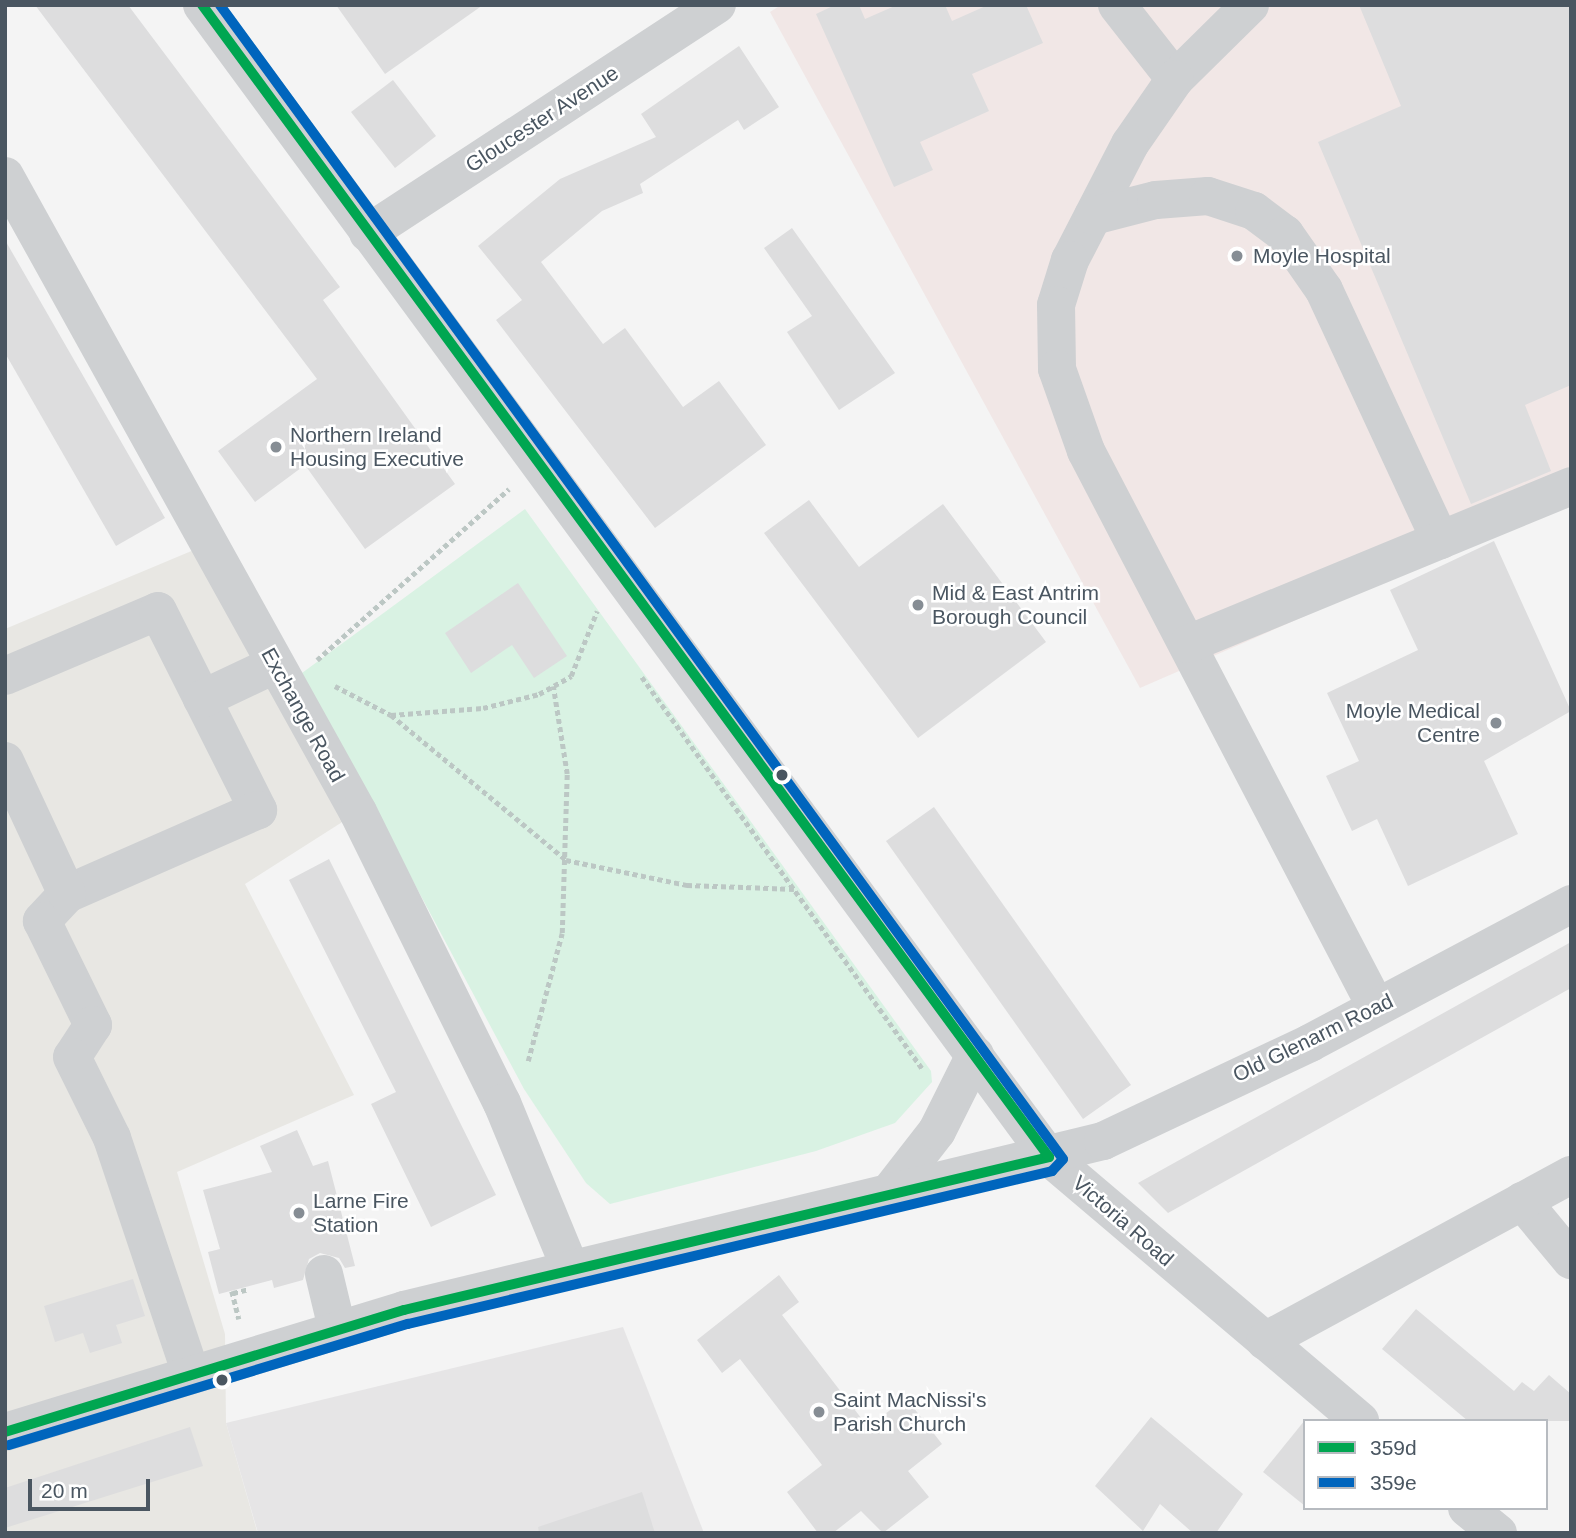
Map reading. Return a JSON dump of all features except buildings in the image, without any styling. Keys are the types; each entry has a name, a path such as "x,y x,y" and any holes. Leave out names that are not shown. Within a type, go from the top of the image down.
{"street":[{"name":"Victoria Road","path":"202,5 1049,1157 1358,1419"},
{"name":"Gloucester Avenue","path":"368,233 717,5"},
{"path":"1117,5 1175,79"},
{"path":"1250,5 1175,79 1130,144 1093,216 1056,305 1058,369 1086,451 1377,1007"},
{"name":"Exchange Road","path":"5,176 213,542 274,665 358,812 502,1104 570,1268"},
{"path":"1093,216 1156,200 1208,196 1254,211 1285,234 1324,290 1440,540"},
{"path":"1188,644 1571,486"},
{"path":"5,676 158,611 258,810 67,894 42,921 93,1026 72,1057 112,1138 190,1371"},
{"path":"202,699 274,665"},
{"path":"5,761 67,894"},
{"name":"Old Glenarm Road","path":"5,1432 190,1371 337,1328 892,1189 1049,1157 1103,1141 1377,1007 1571,904"},
{"path":"892,1189 937,1131 975,1055"},
{"path":"1265,1341 1571,1175"},
{"path":"1522,1201 1571,1260"},
{"path":"324,1274 337,1328"},
{"path":"1469,1510 1498,1533"}],"path":[{"path":"312,664 538,463"},
{"path":"596,601 598,615 605,626"},
{"path":"391,715 483,708 553,686 571,676 598,615"},
{"path":"637,670 924,1071"},
{"path":"326,681 391,715 566,859 687,885 794,889"},
{"path":"502,1104 524,1089 562,933 567,774 553,686"},
{"path":"239,1319 233,1292 249,1289"}],"shaded area":[{"name":"Moyle Hospital","path":"781,5 1571,5 1571,500 1140,688 770,12"},
{"path":"213,542 358,812 245,884 354,1095 177,1172 225,1334 226,1423 257,1531 5,1533 5,629"},
{"path":"623,1327 704,1533 258,1533 226,1423"}],"green space":[{"path":"525,509 931,1071 932,1082 895,1123 816,1151 610,1204 586,1183 524,1089 302,673"}],"transit line":[{"name":"359d","path":"5,1432 404,1310 1049,1157 202,5"},
{"name":"359e","path":"9,1445 408,1324 1052,1171 1063,1159 220,5"}],"place":[{"name":"Moyle Hospital","path":"1237,256"},
{"name":"Northern Ireland Housing Executive","path":"276,447"},
{"name":"Mid & East Antrim Borough Council","path":"918,605"},
{"name":"Moyle Medical Centre","path":"1496,723"},
{"name":"Larne Fire Station","path":"299,1213"},
{"name":"Saint MacNissi's Parish Church","path":"819,1412"}]}
